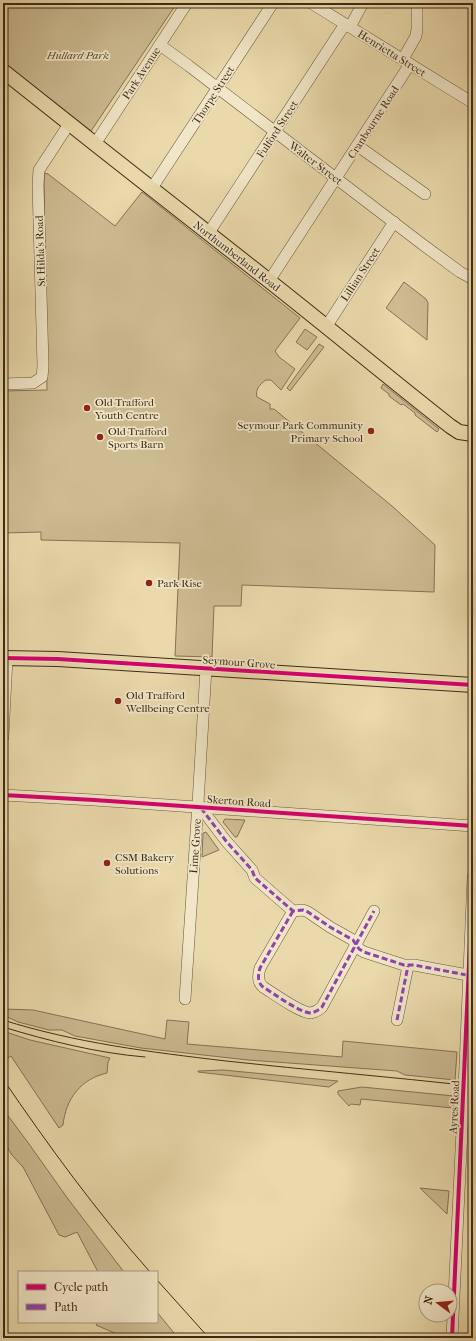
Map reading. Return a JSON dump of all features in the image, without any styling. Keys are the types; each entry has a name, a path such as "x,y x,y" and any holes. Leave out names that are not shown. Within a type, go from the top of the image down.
{"main road":[{"name":"Northumberland Road","path":"3,71 457,431 473,434"},
{"name":"Seymour Grove","path":"5,658 58,659 473,685"}],"street":[{"name":"Park Avenue","path":"95,144 187,3"},
{"name":"Thorpe Street","path":"152,188 273,3"},
{"name":"Henrietta Street","path":"311,3 473,102"},
{"name":"Fulford Street","path":"208,234 363,3"},
{"name":"Cranbourne Road","path":"269,281 358,146 406,62 416,36 417,3"},
{"name":"Walter Street","path":"160,45 460,272 473,279"},
{"name":"St Hilda's Road","path":"3,384 33,383 42,377 43,366 38,184 39,170 69,124"},
{"path":"358,146 417,182 426,194"},
{"name":"Lillian Street","path":"326,326 394,222"},
{"path":"3,738 5,658"},
{"name":"Lime Grove","path":"185,1000 200,808 206,669"},
{"name":"Skerton Road","path":"3,795 473,826"},
{"path":"200,808 226,841 252,870 255,878 293,911 303,910 308,912 353,940 359,949 370,954 408,966 414,965 471,976"},
{"name":"Ayres Road","path":"452,1338 466,1112 464,1066 471,976 473,877"},
{"path":"293,911 260,968 258,975 259,982 263,987 305,1012 312,1012 322,1007 374,911"},
{"path":"397,1020 408,966"}],"green space":[{"name":"Hullard Park","path":"3,3 177,3 91,131 3,62"},
{"path":"45,173 115,226 142,192 300,318 275,351 279,357 295,369 281,390 271,380 266,380 258,387 257,397 270,404 270,409 274,409 392,506 435,545 434,592 242,585 241,606 214,606 212,657 175,656 180,543 41,540 41,532 3,533 3,391 47,390"},
{"path":"404,282 426,299 428,303 427,340 386,308"},
{"path":"305,329 317,337 307,350 296,342"},
{"path":"319,344 324,347 290,391 287,388"},
{"path":"383,384 439,429 437,432 403,404 401,405 389,396 389,394 381,388"},
{"path":"225,819 245,820 237,837 235,837 223,822"},
{"path":"206,832 219,850 202,857 203,833"},
{"path":"3,1009 33,1010 165,1039 167,1020 189,1022 187,1044 342,1057 343,1041 457,1052 455,1080 405,1075 397,1071 248,1060 141,1048 75,1036 62,1030 49,1030 18,1022 3,1015"},
{"path":"3,1031 30,1040 110,1058 107,1073 90,1080 76,1091 67,1106 63,1125 59,1128 11,1056 3,1061"},
{"path":"223,1070 338,1081 329,1087 198,1072"},
{"path":"362,1087 454,1096 453,1108 361,1099 360,1105 351,1104 349,1106 338,1094 338,1091"},
{"path":"3,1109 68,1199 123,1271 97,1271 77,1232 65,1237 59,1235 23,1167 12,1155 3,1140"},
{"path":"420,1188 449,1191 447,1214"},
{"path":"158,1313 178,1338 126,1338 96,1325 97,1323 158,1323"}],"tram line":[{"path":"3,1020 58,1035 141,1050 226,1061 473,1086"},
{"path":"3,1027 73,1046 109,1053 145,1057"},
{"path":"3,1079 73,1177 149,1271"},
{"path":"158,1281 209,1338"}],"marked path":[{"path":"201,808 226,841 252,870 255,878 293,911 303,910 308,912 353,940 359,949 364,952 404,965 414,965 472,976"},
{"path":"293,911 260,968 258,976 263,987 300,1010 311,1013 322,1007 374,911"},
{"path":"397,1020 408,966"}],"cycle path":[{"path":"3,658 58,659 473,685"},
{"path":"3,795 473,826"},
{"path":"452,1338 473,877"}],"place":[{"name":"Old Trafford Youth Centre","path":"87,408"},
{"name":"Seymour Park Community Primary School","path":"371,431"},
{"name":"Old Trafford Sports Barn","path":"100,437"},
{"name":"Park Rise","path":"149,583"},
{"name":"Old Trafford Wellbeing Centre","path":"118,701"},
{"name":"CSM Bakery Solutions","path":"107,863"}]}
